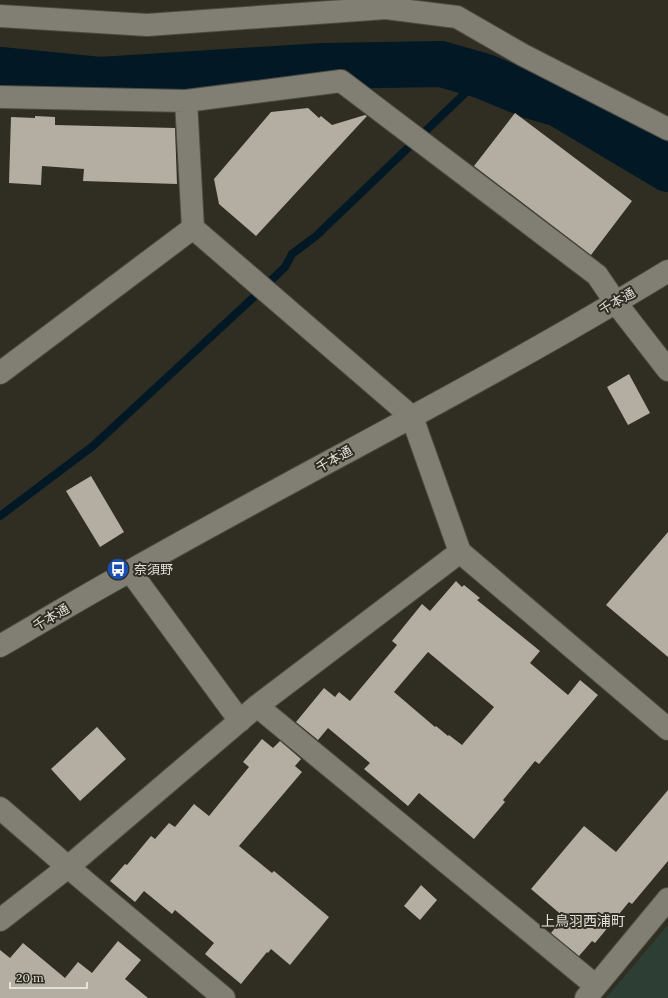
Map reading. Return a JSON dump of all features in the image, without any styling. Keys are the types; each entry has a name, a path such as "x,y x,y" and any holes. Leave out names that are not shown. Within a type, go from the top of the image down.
{"street":[{"path":"0,16 147,25 386,8 457,16 523,55 668,129"},
{"path":"0,97 186,100 341,81 597,275 616,303 668,370"},
{"path":"186,100 193,228 412,416 460,552 668,729"},
{"path":"0,373 193,228"},
{"name":"千本通","path":"0,646 130,570 616,303 668,271"},
{"path":"0,920 68,867 257,706 460,552"},
{"path":"130,570 240,721"},
{"path":"257,706 591,992 668,899"},
{"path":"0,808 224,998"}],"green space":[{"path":"668,925 668,998 606,998"}],"building":[{"path":"308,108 319,118 321,116 332,125 365,115 367,116 256,236 219,204 214,179 271,112"},
{"path":"515,113 632,201 591,255 474,166"},
{"path":"35,116 55,117 55,125 175,128 177,184 83,181 84,169 42,166 41,185 9,183 11,117 35,118"},
{"path":"629,374 650,413 628,425 607,387"},
{"path":"91,476 124,532 100,547 66,491"},
{"path":"668,532 668,657 606,605"},
{"path":"456,581 462,587 464,585 480,598 477,600 540,651 530,663 568,695 580,680 598,695 539,764 535,761 503,800 505,802 474,839 419,793 408,806 364,769 370,763 328,728 318,740 296,722 324,688 335,697 339,692 350,701 397,645 392,641 422,604 430,611","holes":["428,652 494,707 462,745 436,726 435,727 394,692"]},
{"path":"97,727 126,759 80,801 51,769"},
{"path":"262,739 273,748 280,741 301,759 295,766 302,772 239,846 272,873 274,871 329,917 290,965 271,949 241,984 205,954 214,943 175,910 172,914 144,891 135,902 110,881 125,864 127,865 151,836 155,839 169,823 175,827 194,804 209,816 249,767 243,762"},
{"path":"668,790 668,861 632,904 629,902 595,943 592,941 579,956 551,933 564,917 531,889 584,826 616,852"},
{"path":"421,885 437,900 420,920 404,906"},
{"path":"118,941 141,960 125,979 148,998 0,998 0,950 10,958 23,943 65,978 78,962 92,973"}],"waterway":[{"path":"0,70 100,80 322,66 441,64 483,76 531,96 559,104 668,169"},
{"path":"0,516 93,446 256,295 285,267 292,254 316,236 483,76"}],"place":[{"name":"奈須野","path":"118,569"}],"district":[{"name":"上鳥羽西浦町","path":"583,921"}]}
